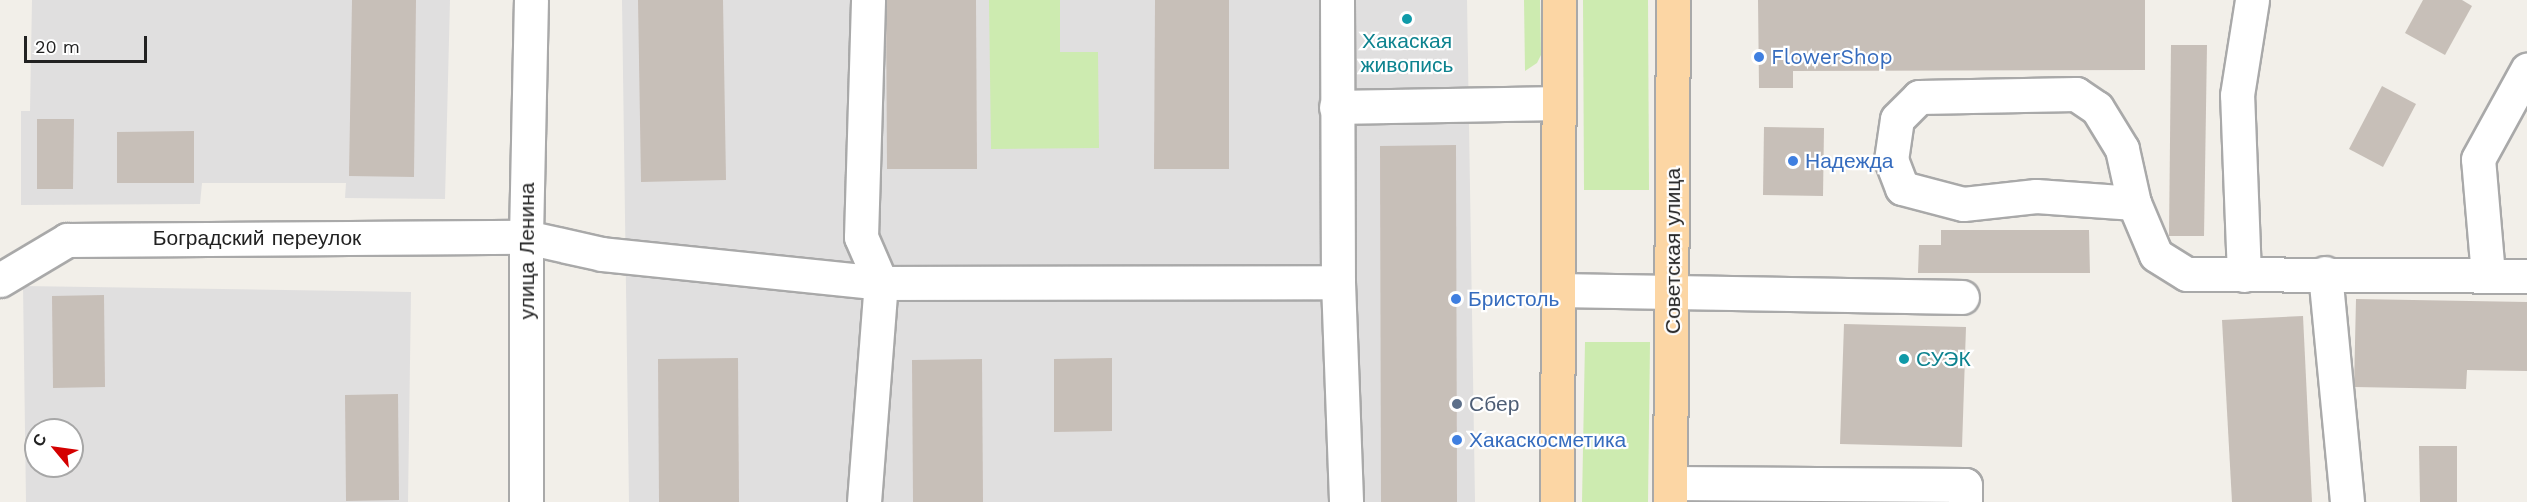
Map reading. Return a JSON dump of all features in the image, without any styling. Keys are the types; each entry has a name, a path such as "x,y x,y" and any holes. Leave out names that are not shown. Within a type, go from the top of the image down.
{"main road":[{"path":"1557,502 1558,0"},
{"name":"Советская улица","path":"1670,493 1674,293 1673,0"}],"street":[{"name":"улица Ленина","path":"526,502 526,237 531,0"},
{"path":"864,502 881,283 861,237 868,0"},
{"path":"1337,0 1338,282 1346,502"},
{"path":"2244,274 2237,95 2252,0"},
{"path":"2488,275 2478,159 2527,70"},
{"path":"2134,203 2036,196 1963,204 1902,188 1891,160 1897,119 1919,97 2076,94 2097,108 2122,149 2134,203 2156,255 2187,274 2325,273 2527,276"},
{"path":"1336,107 1558,103"},
{"name":"Боградский переулок","path":"0,280 67,240 526,237 602,254 881,283 1338,282"},
{"path":"2325,273 2347,502"},
{"path":"1559,290 1962,297"},
{"path":"1670,493 1965,486 1965,502"}],"shaded area":[{"path":"32,0 450,0 445,199 345,198 346,183 202,183 200,204 21,205 21,111 30,111"},
{"path":"622,0 1467,0 1475,502 629,502"},
{"path":"23,286 411,292 408,502 26,502 26,478 84,478 84,418 25,418"}],"green space":[{"path":"989,0 1060,0 1060,52 1098,52 1099,148 991,149"},
{"path":"1524,0 1540,0 1541,55 1537,63 1525,71"},
{"path":"1583,0 1648,0 1649,190 1584,190"},
{"path":"1585,342 1650,342 1648,502 1582,502"}],"building":[{"path":"352,0 416,0 414,177 349,176"},
{"path":"638,0 723,0 726,180 641,182"},
{"path":"886,0 976,0 977,169 887,169"},
{"path":"1155,0 1229,0 1229,169 1154,169"},
{"path":"1758,0 2145,0 2145,70 1793,71 1793,88 1759,88"},
{"path":"2423,0 2462,0 2472,6 2445,55 2405,33"},
{"path":"2171,45 2207,45 2204,236 2169,236"},
{"path":"2382,86 2416,104 2383,167 2349,149"},
{"path":"37,119 74,119 73,189 37,189"},
{"name":"Надежда","path":"1764,127 1824,128 1823,196 1763,195"},
{"path":"194,131 194,183 117,183 117,132"},
{"path":"1456,145 1457,502 1381,502 1380,146"},
{"path":"1941,230 2089,230 2090,273 1918,273 1919,245 1941,245"},
{"path":"104,295 105,387 53,388 52,296"},
{"path":"2356,299 2527,302 2527,371 2467,370 2466,389 2354,387"},
{"path":"2303,316 2312,502 2232,502 2222,320"},
{"name":"СУЭК","path":"1844,324 1966,327 1962,447 1840,444"},
{"path":"738,358 739,502 659,502 658,359"},
{"path":"1112,358 1112,431 1054,432 1054,359"},
{"path":"982,359 983,502 913,502 912,360"},
{"path":"398,394 399,500 346,501 345,395"},
{"path":"2419,446 2457,446 2457,502 2420,502"}],"place":[{"name":"Хакаская живопись","path":"1407,19"},
{"name":"FlowerShop","path":"1759,57"},
{"name":"Надежда","path":"1793,161"},
{"name":"Бристоль","path":"1456,299"},
{"name":"СУЭК","path":"1904,359"},
{"name":"Сбер","path":"1457,404"},
{"name":"Хакаскосметика","path":"1457,440"}]}
